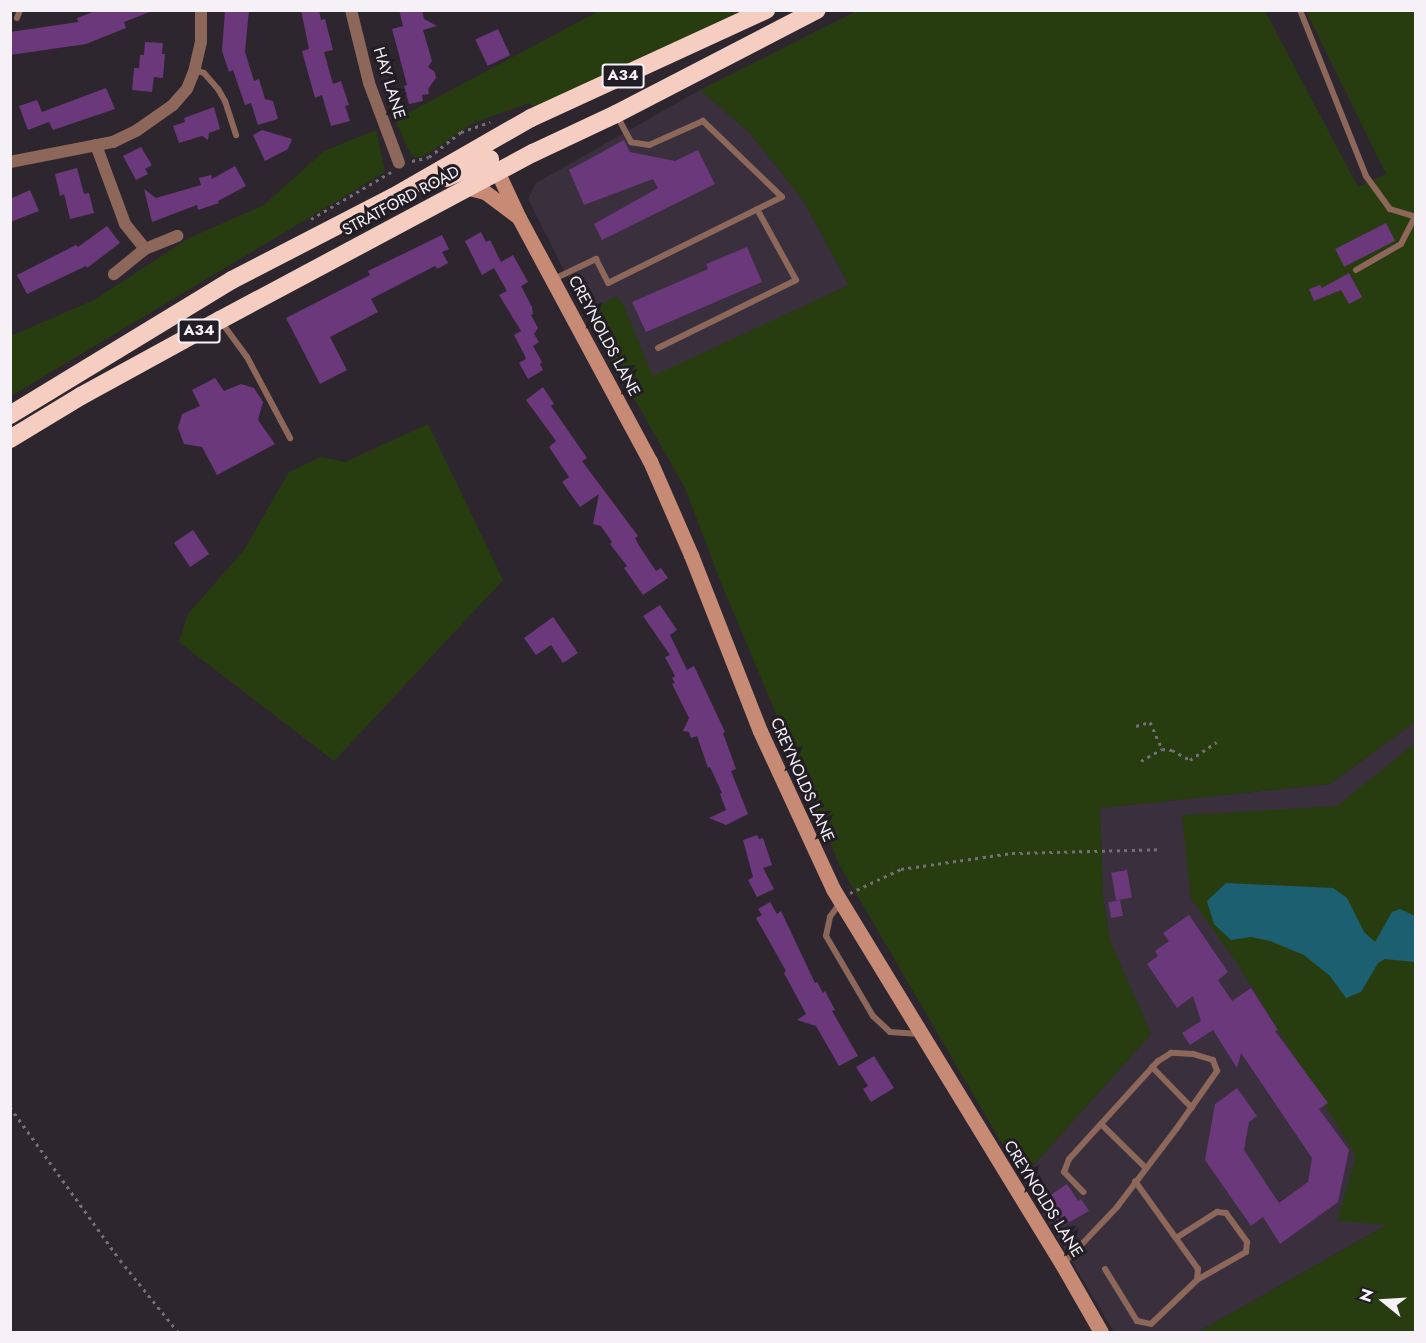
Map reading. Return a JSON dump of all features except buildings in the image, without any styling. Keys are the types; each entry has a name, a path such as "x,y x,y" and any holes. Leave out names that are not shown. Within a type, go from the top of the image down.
{"highway":[{"name":"STRATFORD ROAD","path":"10,439 81,396 469,188 490,159 531,118 766,10"},
{"name":"STRATFORD ROAD","path":"10,415 232,280 393,197 410,198 490,159 533,153 616,114 817,10"}],"street":[{"path":"10,162 96,146 120,138 158,117 187,89 195,70 201,42 201,10"},
{"name":"HAY LANE","path":"351,10 369,83 404,161"},
{"path":"96,146 125,224 145,249"},
{"name":"CREYNOLDS LANE","path":"490,159 519,218 650,461 691,555 760,731 839,902 1062,1264 1101,1332"},
{"name":"CREYNOLDS LANE","path":"469,188 485,192 519,218"},
{"path":"114,274 145,249 177,236"}],"lane":[{"path":"17,18 20,10"},
{"path":"1300,10 1366,176 1390,209 1415,217 1401,244 1356,270"},
{"path":"195,70 204,73 218,89 225,101 236,135"},
{"path":"553,279 596,259 608,284 782,197 703,121 649,145 631,142 616,114"},
{"path":"658,348 796,280 757,209"},
{"path":"220,320 247,357 290,438"},
{"path":"839,902 830,917 826,936 873,1016 890,1032 920,1034"},
{"path":"1062,1264 1092,1236 1192,1108 1217,1071 1213,1060 1193,1054 1171,1053 1152,1067 1069,1159 1064,1172 1083,1192"},
{"path":"1152,1067 1192,1108"},
{"path":"1101,1124 1146,1168"},
{"path":"1135,1181 1198,1269 1197,1280"},
{"path":"1105,1269 1137,1321 1151,1324 1197,1280 1246,1252 1247,1242 1226,1214 1216,1212 1176,1238"}],"path":[{"path":"404,161 414,162 429,157 460,132 497,120"},
{"path":"1136,726 1150,722 1162,749"},
{"path":"1142,761 1162,749 1172,750 1190,760 1217,742"},
{"path":"839,902 900,869 1012,854 1160,849"},
{"path":"10,1107 120,1260 178,1332"}],"shaded area":[{"path":"700,90 749,132 803,200 849,285 628,389 585,312 528,199 536,183"},
{"path":"1415,722 1415,1209 1198,1332 1114,1332 1022,1178 1151,1034 1110,941 1103,897 1100,808 1330,784"}],"green space":[{"path":"599,11 741,11 534,107 529,103 473,123 427,154 416,158 410,153 395,120"},
{"path":"857,11 1265,11 1358,187 1386,174 1306,11 1415,11 1415,722 1330,784 1100,808 1103,897 1110,940 1151,1034 1022,1178 839,864 720,580 685,488 585,312 617,296 624,306 653,376 849,285 803,200 749,132 700,90"},
{"path":"376,130 385,172 11,396 11,336 96,299 189,238 264,205 324,151"},
{"path":"428,424 503,580 334,761 179,642 188,614 244,550 289,472 321,457 345,462"},
{"path":"1415,743 1415,1332 1198,1332 1387,1225 1337,1221 1356,1156 1237,963 1191,899 1182,815 1337,806"}],"water":[{"path":"1226,883 1333,888 1347,898 1364,932 1375,942 1392,912 1400,909 1415,916 1415,962 1385,959 1378,963 1361,992 1346,998 1330,976 1304,955 1270,941 1251,937 1231,940 1214,924 1207,901"}]}
